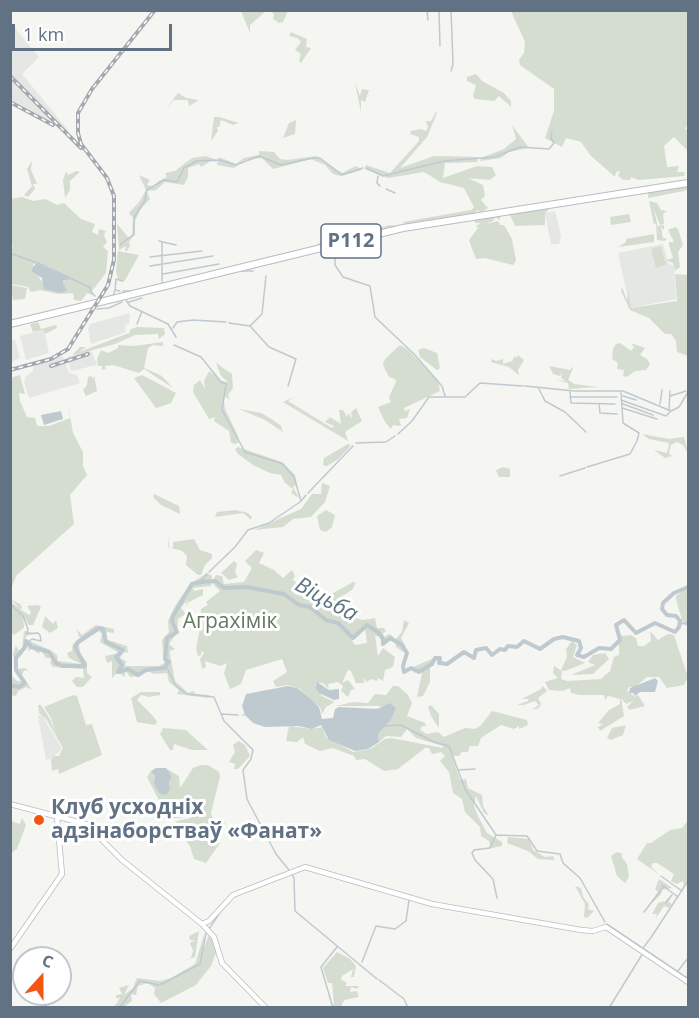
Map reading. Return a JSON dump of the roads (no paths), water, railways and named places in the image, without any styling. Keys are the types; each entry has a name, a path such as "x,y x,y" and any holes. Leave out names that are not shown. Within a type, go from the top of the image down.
{"main road":[{"name":"Р112","path":"10,326 403,228 688,183"}],"street":[{"path":"10,804 93,826 101,839 122,860 165,897 184,908 202,924 214,937 222,963 266,1008"},
{"path":"10,948 63,871 57,816"},
{"path":"202,924 209,921 234,894 305,867 432,904 581,930 609,928 688,982"}],"waterway":[{"path":"23,10 27,11"},
{"path":"427,10 428,20"},
{"path":"439,10 440,46"},
{"path":"451,10 453,64 451,71"},
{"path":"366,168 383,176 444,161 494,157 520,147 549,149 554,143 551,138 552,132"},
{"path":"120,245 134,234 134,218 145,200 147,190 164,180 177,182 184,168 197,161 219,160 236,165 259,156 281,165 320,158 342,175 363,168"},
{"path":"378,176 377,183 380,186"},
{"path":"386,189 395,193"},
{"path":"159,241 176,245"},
{"path":"162,243 162,284"},
{"path":"150,257 202,251"},
{"path":"335,252 335,265 343,277 370,286 375,317 415,355 441,385"},
{"path":"10,253 45,266 91,288 90,291 95,296"},
{"path":"150,266 213,256"},
{"path":"163,274 219,264"},
{"path":"240,271 253,271"},
{"path":"250,326 262,314 266,276"},
{"path":"115,290 116,279 122,281"},
{"path":"113,296 115,290 120,291"},
{"path":"123,291 134,291"},
{"path":"129,302 142,298"},
{"path":"126,300 130,306 168,324 176,337"},
{"path":"97,309 109,308 122,302"},
{"path":"137,324 142,311"},
{"path":"173,328 177,322 193,320 226,322"},
{"path":"229,323 250,326 269,347 296,359 288,386"},
{"path":"174,345 201,357 221,382 226,384 222,410 245,452 283,464 294,477 301,501"},
{"path":"398,434 412,421 429,397 465,397 480,383 523,386"},
{"path":"442,386 445,396"},
{"path":"525,386 574,391 623,391 671,411 679,407 688,392"},
{"path":"538,387 545,401 565,412 586,432"},
{"path":"660,404 662,390"},
{"path":"669,410 670,391"},
{"path":"670,396 686,391"},
{"path":"570,392 571,403 615,404"},
{"path":"587,467 630,454 637,441 639,433 623,423 621,392"},
{"path":"623,396 636,400"},
{"path":"570,397 617,397"},
{"path":"621,400 666,416 671,411"},
{"path":"599,404 600,413 617,414"},
{"path":"623,404 653,415"},
{"path":"622,408 657,419"},
{"path":"356,443 386,442 395,436"},
{"path":"308,493 353,446"},
{"path":"560,476 585,468"},
{"path":"209,572 235,547 248,530 269,523 300,502 306,495"},
{"name":"Віцьба","path":"199,583 207,574"},
{"name":"Віцьба","path":"10,685 19,687 25,683 16,670 16,658 25,647 26,641 32,647 49,652 56,663 62,666 85,666 75,647 78,642 99,628 103,629 106,642 123,650 116,657 122,665 118,672 128,669 138,675 146,670 164,668 169,662 165,659 167,638 177,632 172,621 173,616 192,584 201,582 215,581 224,588 246,587 284,594 299,605 310,607 326,620 338,623 353,638 367,625 378,632 383,639 383,644 390,638 402,645 407,653 403,666 404,672 411,668 419,672 432,664 435,658 440,658 439,663 447,664 464,652 474,658 476,650 486,648 492,655 500,649 505,650 508,646 517,647 524,641 540,649 554,639 563,637 579,641 581,648 577,655 584,657 599,648 611,649 620,640 616,625 624,620 636,633 655,623 675,632 680,621 676,616 667,615 662,609 663,603 674,593 688,587"},
{"path":"10,604 23,616 28,629 27,634 38,633 40,635 41,641 32,639 28,642"},
{"path":"680,624 688,623"},
{"path":"166,666 176,686 187,694 214,697 224,721 253,750 251,759 243,770 247,799 276,854 289,870"},
{"name":"Віцьба","path":"140,673 145,670"},
{"path":"222,714 238,715"},
{"path":"383,726 401,725 434,742 449,746 465,789 496,835 527,836 537,851 560,854 563,863 580,878 605,922"},
{"path":"458,770 475,769"},
{"path":"496,835 490,848 474,850 472,853 475,860 493,879 497,898"},
{"path":"291,873 294,878 295,911 377,979"},
{"path":"661,876 682,891"},
{"path":"650,939 688,881"},
{"path":"662,885 678,897"},
{"path":"644,912 664,886"},
{"path":"665,903 672,895"},
{"path":"362,962 376,926 395,929 406,921 409,900"},
{"path":"209,929 223,908"},
{"path":"607,924 683,975"},
{"path":"119,1008 140,981 158,985 200,964 206,933"},
{"path":"644,947 649,940"},
{"path":"333,1008 321,967 337,947"},
{"path":"609,1008 643,953"},
{"path":"678,971 688,958"},
{"path":"685,976 688,979"},
{"path":"379,980 404,999 408,1008"}],"railway":[{"path":"10,370 51,359 68,349 108,285 114,260 114,196 107,178 81,144 78,133 78,113 92,89 155,10"},
{"path":"10,76 81,148"},
{"path":"10,102 53,125"},
{"path":"51,366 88,354"}],"place":[{"name":"Клуб усходніх адзінаборстваў «Фанат»","path":"39,820"}],"park label":[{"name":"Аграхімік","path":"230,622"}]}
